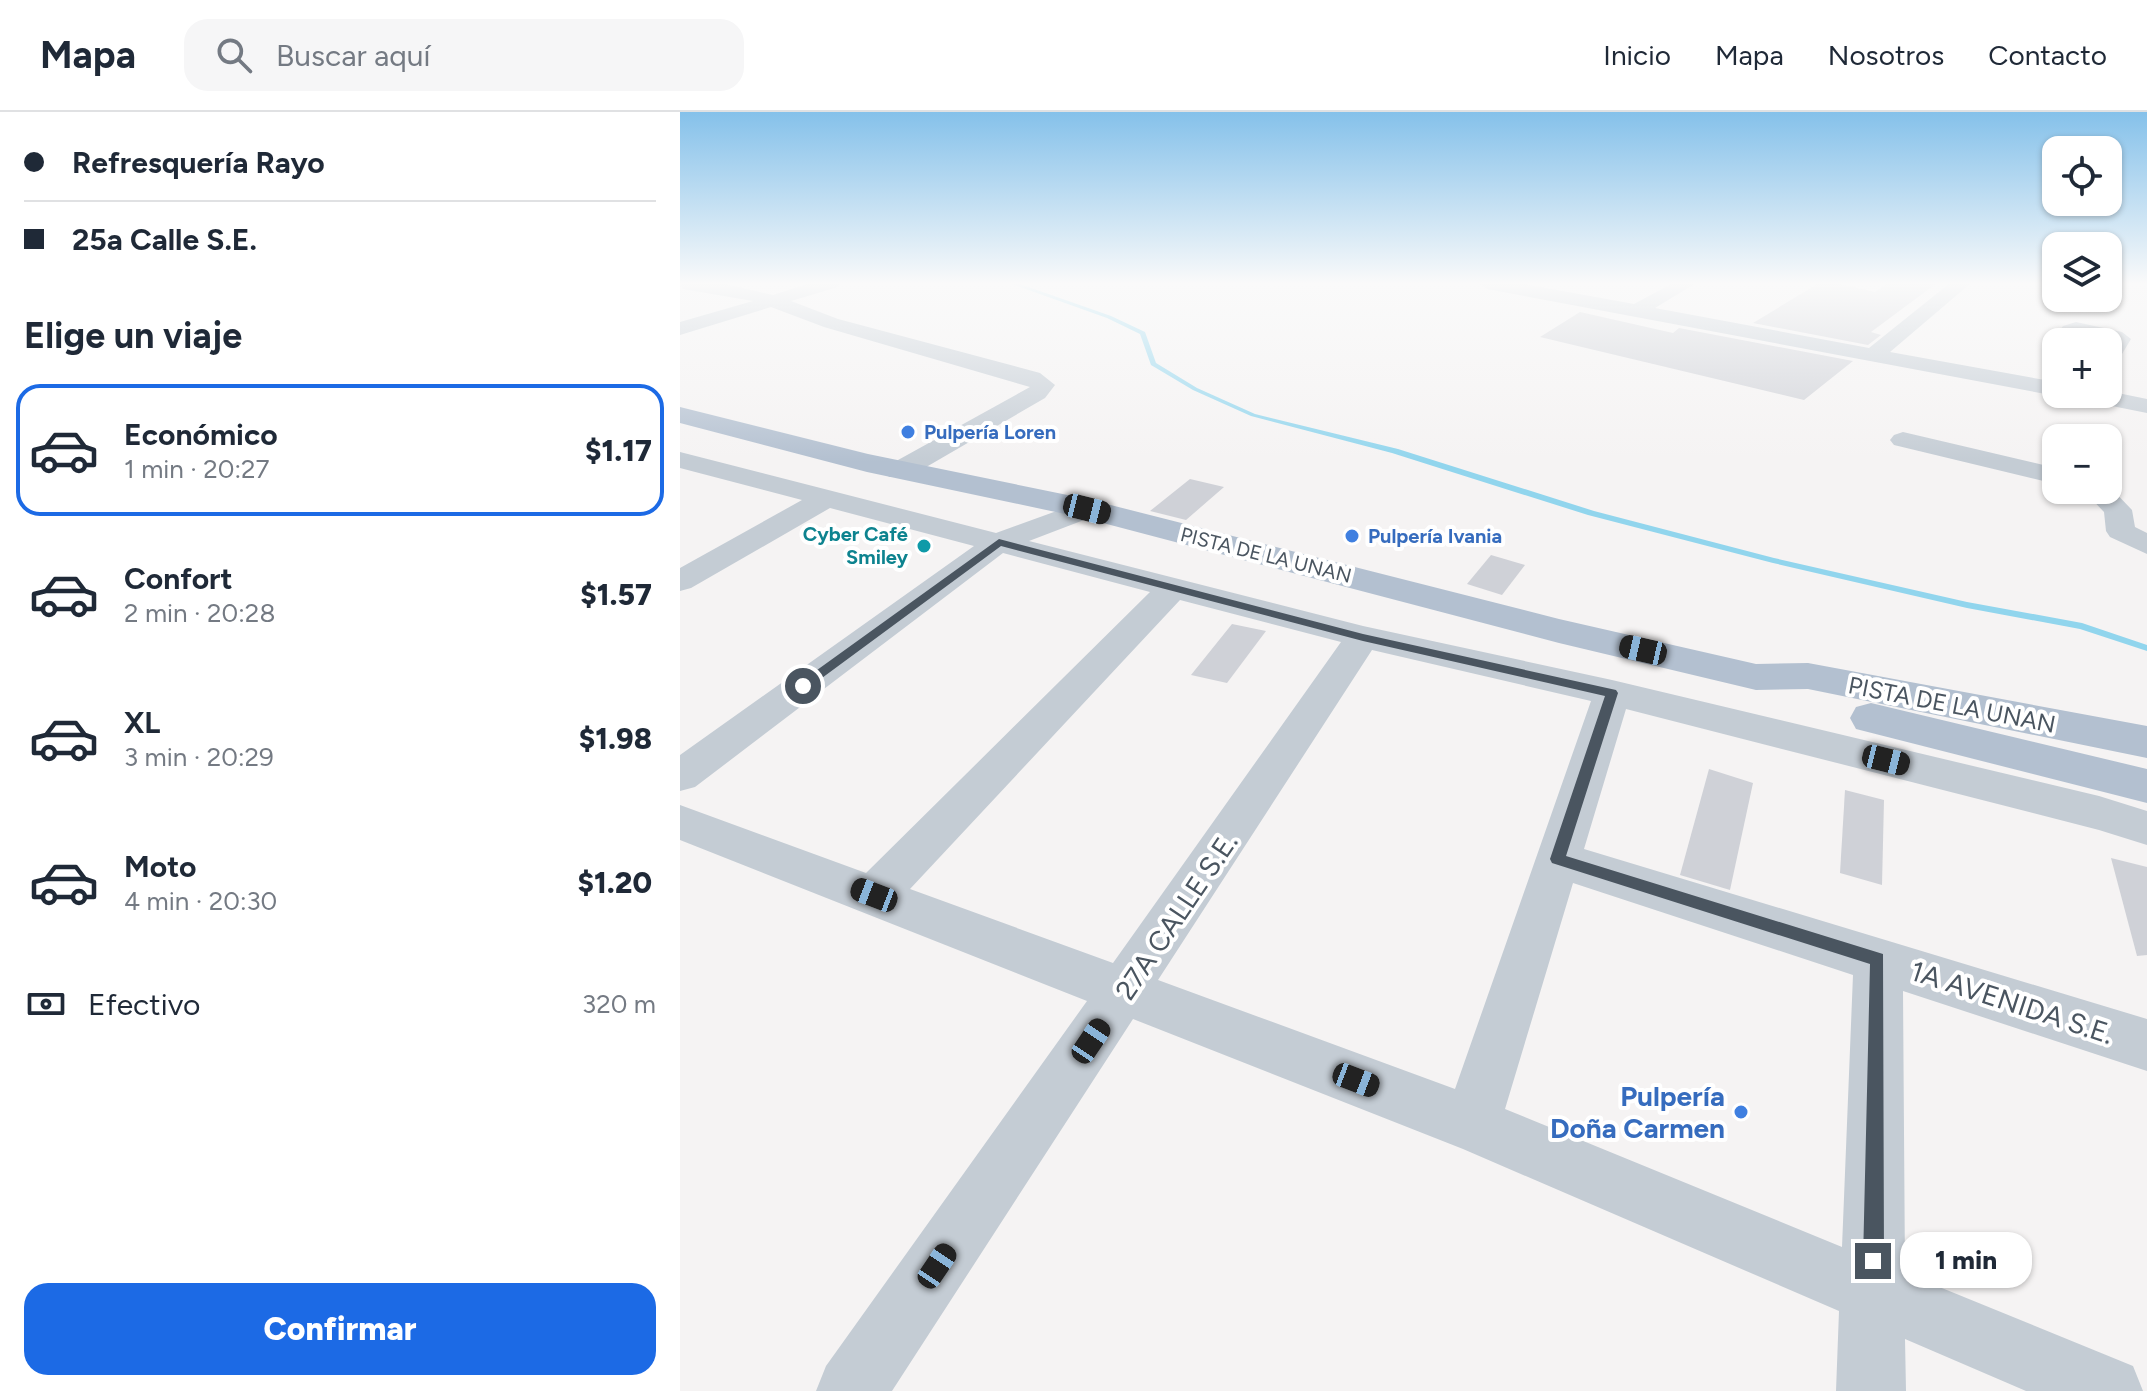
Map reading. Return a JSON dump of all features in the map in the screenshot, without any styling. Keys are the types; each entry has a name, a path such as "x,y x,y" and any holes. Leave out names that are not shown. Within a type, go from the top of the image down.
{"main road":[{"name":"PISTA DE LA UNAN","path":"680,415 899,471 1087,509 1559,631 1756,677 1801,700 2147,786"},
{"name":"PISTA DE LA UNAN","path":"680,433 773,440"},
{"name":"PISTA DE LA UNAN","path":"1756,677 1808,676 2147,742"}],"street":[{"path":"899,471 1037,393 1043,385 1032,378 903,343"},
{"path":"1809,343 2042,386"},
{"path":"1873,355 1888,343"},
{"path":"2122,401 2147,406"},
{"path":"1903,440 2042,473"},
{"path":"680,460 1363,637 1612,693 2099,813 2147,828"},
{"path":"680,581 827,498"},
{"path":"2112,504 2118,510 2121,531 2147,545"},
{"path":"680,776 999,542 1087,509"},
{"path":"874,895 1173,588"},
{"path":"1531,675 1559,631"},
{"name":"27A CALLE S.E.","path":"851,1391 1363,637"},
{"path":"1472,1124 1612,693"},
{"path":"680,822 1472,1124 2108,1391"},
{"name":"1A AVENIDA S.E.","path":"1557,859 2147,1045"},
{"path":"1871,1391 1878,960"}],"building":[{"path":"1564,343 1756,343 1853,361 1804,400"},
{"path":"1190,479 1224,487 1186,520 1150,511"},
{"path":"1491,555 1525,565 1502,595 1467,584"},
{"path":"1232,624 1266,631 1227,683 1191,675"},
{"path":"1709,769 1753,783 1730,890 1680,875"},
{"path":"1845,790 1884,800 1882,885 1840,873"},
{"path":"2111,858 2147,867 2147,955 2137,956"}],"waterway":[{"path":"1146,343 1153,364 1195,389 1253,415 1395,451 1591,513 1967,605 2082,626 2147,648"}],"place":[{"name":"Pulpería Loren","path":"908,432"},
{"name":"Pulpería Ivania","path":"1352,536"},
{"name":"Cyber Café Smiley","path":"924,546"},
{"name":"Pulpería Doña Carmen","path":"1741,1112"}],"route":[{"path":"803,686 999,542 1363,637 1612,693 1557,859 1878,960 1873,1261"}]}
